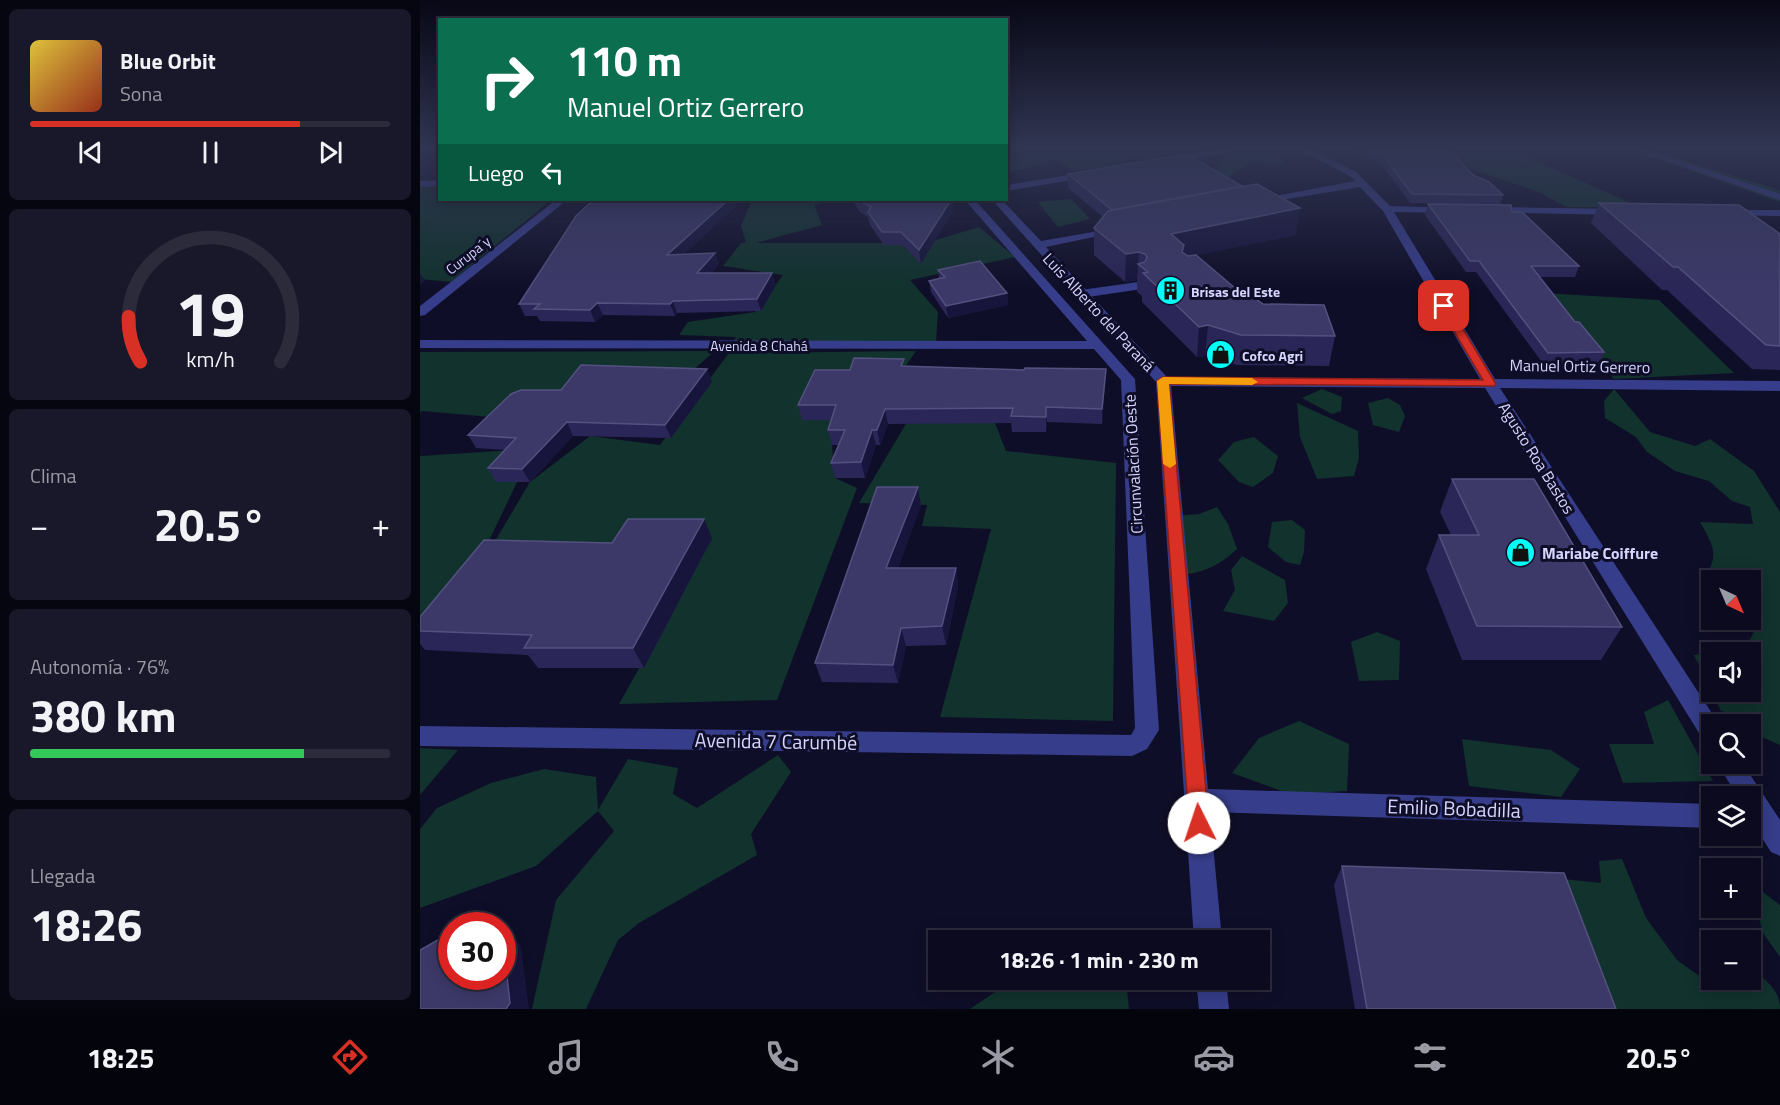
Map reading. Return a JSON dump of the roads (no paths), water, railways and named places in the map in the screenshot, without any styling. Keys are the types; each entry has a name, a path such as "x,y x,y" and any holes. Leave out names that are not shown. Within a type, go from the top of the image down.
{"street":[{"path":"1247,205 1299,195"},
{"name":"Agusto Roa Bastos","path":"1374,195 1387,209 1490,384 1701,717"},
{"name":"Curupa´y","path":"420,312 561,201"},
{"name":"Circunvalación Oeste","path":"971,201 1128,379 1147,730 1139,742 1132,746"},
{"name":"Luis Alberto del Paraná","path":"998,201 1163,381 1207,930"},
{"path":"1387,209 1458,210"},
{"path":"1482,210 1636,212"},
{"path":"1718,213 1780,213"},
{"path":"1037,245 1130,227"},
{"path":"1081,294 1138,286"},
{"name":"Avenida 8 Chahá","path":"420,344 1099,345"},
{"name":"Manuel Ortiz Gerrero","path":"1163,381 1780,386"},
{"name":"Avenida 7 Carumbé","path":"420,736 1132,746"},
{"path":"1736,774 1780,843"},
{"name":"Emilio Bobadilla","path":"1197,800 1701,816"},
{"path":"1212,990 1214,1009"}],"place":[{"name":"Brisas del Este","path":"1170,291"},
{"name":"Cofco Agri","path":"1221,355"},
{"name":"Mariabe Coiffure","path":"1521,553"}]}
